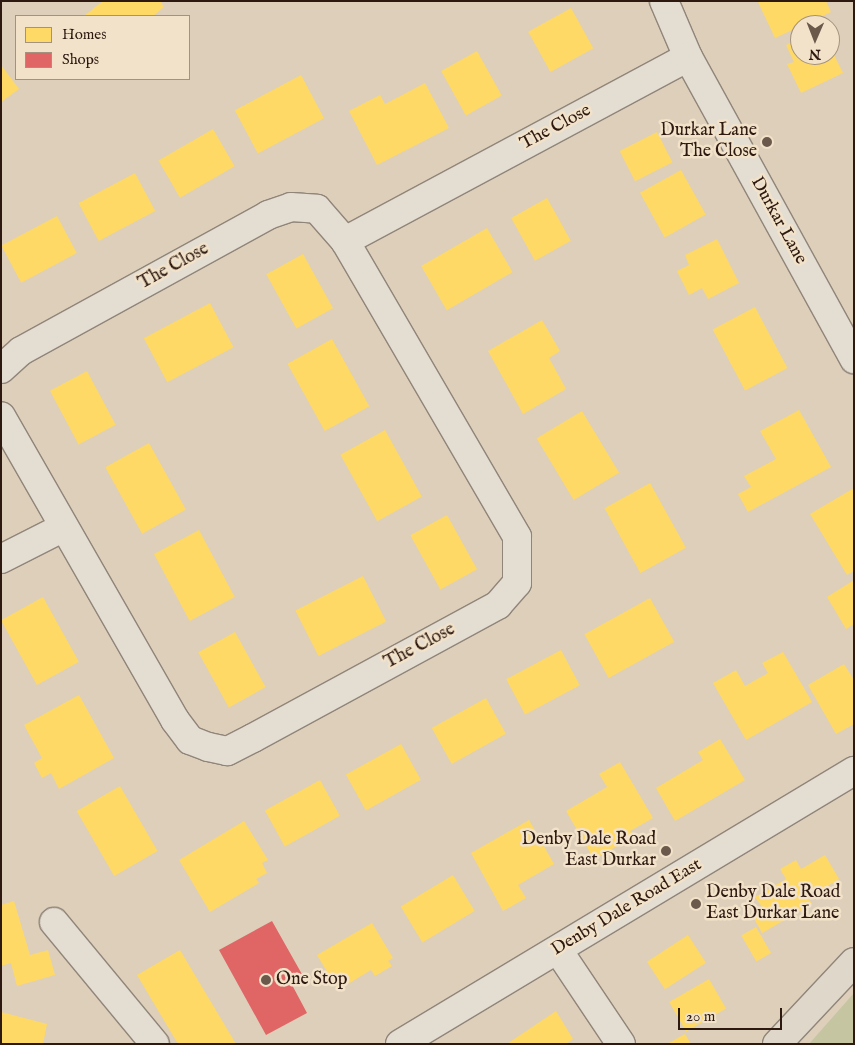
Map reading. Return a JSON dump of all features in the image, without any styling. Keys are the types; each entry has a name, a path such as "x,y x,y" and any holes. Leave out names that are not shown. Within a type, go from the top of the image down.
{"highway":[{"path":"777,1044 854,962"}],"street":[{"name":"Durkar Lane","path":"664,1 688,58 854,359"},
{"name":"The Close","path":"345,241 688,58"},
{"name":"The Close","path":"1,370 21,351 268,215 291,207 317,209 345,241 517,537 517,582 498,605 227,751 190,740 175,720 62,528 1,416"},
{"path":"1,559 62,528"},
{"name":"Denby Dale Road East","path":"400,1044 854,771"},
{"path":"54,922 155,1044"},
{"path":"558,950 621,1044"}],"green space":[{"path":"854,993 854,1043 809,1044"}],"building: Homes":[{"path":"103,1 160,1 164,7 154,15 85,15"},
{"path":"826,1 831,12 825,15 790,15 790,31 775,38 758,2"},
{"path":"571,8 593,48 550,72 528,32"},
{"path":"790,43 790,54 786,45"},
{"path":"477,51 502,96 466,115 441,71"},
{"path":"787,64 839,65 843,73 801,93"},
{"path":"1,65 19,89 1,102"},
{"path":"301,75 324,118 258,153 235,110"},
{"path":"425,83 449,128 377,165 349,111 380,95 385,104"},
{"path":"213,129 234,166 180,198 158,160"},
{"path":"657,132 672,162 635,181 620,151"},
{"path":"681,170 706,215 665,237 640,193"},
{"path":"135,173 155,211 99,241 78,203"},
{"path":"547,198 571,241 535,261 511,218"},
{"path":"57,216 77,253 21,283 1,246"},
{"path":"487,228 512,272 447,310 421,266"},
{"path":"717,239 739,283 708,299 702,288 689,295 677,271 689,265 685,255"},
{"path":"303,254 333,308 296,329 266,274"},
{"path":"210,303 233,347 167,382 144,338"},
{"path":"755,307 787,368 745,390 713,330"},
{"path":"542,320 560,351 549,358 566,389 523,414 488,351"},
{"path":"332,339 369,406 325,431 287,364"},
{"path":"87,371 116,425 79,445 50,391"},
{"path":"799,410 831,467 748,512 738,494 751,487 744,476 776,459 760,431"},
{"path":"582,411 619,473 574,500 537,438"},
{"path":"385,430 422,496 377,521 340,455"},
{"path":"149,443 186,509 142,534 105,467"},
{"path":"650,483 686,548 640,573 605,508"},
{"path":"854,488 854,571 847,575 810,514"},
{"path":"447,515 477,569 440,590 410,535"},
{"path":"199,530 235,597 190,621 154,554"},
{"path":"363,576 386,621 318,656 295,611"},
{"path":"854,580 854,624 846,629 827,597"},
{"path":"43,597 79,662 37,685 1,620"},
{"path":"650,598 674,642 609,678 584,634"},
{"path":"235,632 266,687 229,707 198,652"},
{"path":"561,650 580,685 525,714 506,679"},
{"path":"783,652 812,702 746,740 713,683 736,670 745,686 768,673 762,663"},
{"path":"844,664 854,680 854,724 836,734 808,685"},
{"path":"79,695 114,758 59,789 51,773 42,778 34,763 42,758 24,725"},
{"path":"486,698 506,734 452,764 432,728"},
{"path":"720,739 745,780 675,821 656,788 703,760 698,752"},
{"path":"401,744 421,780 366,810 346,775"},
{"path":"620,762 653,818 630,831 633,837 594,859 566,811 607,787 599,774"},
{"path":"320,780 340,816 285,846 265,811"},
{"path":"120,786 158,851 114,876 77,811"},
{"path":"529,820 554,864 518,885 526,898 503,911 471,853"},
{"path":"244,821 268,860 262,863 267,873 256,879 259,883 210,912 179,860"},
{"path":"825,855 839,879 808,898 812,904 762,933 751,913 762,907 755,897 786,879 780,869 796,860 801,869"},
{"path":"453,875 475,911 422,942 401,906"},
{"path":"14,901 30,955 48,950 55,975 17,986 11,963 1,966 1,905"},
{"path":"372,923 393,958 388,961 392,966 375,976 371,970 338,990 317,955"},
{"path":"756,927 771,953 756,961 741,936"},
{"path":"688,935 706,963 665,989 647,962"},
{"path":"180,950 236,1044 178,1044 137,975"},
{"path":"709,979 726,1008 686,1031 669,1002"},
{"path":"556,1011 573,1039 566,1044 507,1044"},
{"path":"1,1012 47,1024 43,1044 1,1044"},
{"path":"685,1034 691,1044 667,1044"}],"building: Shops":[{"name":"One Stop","path":"272,921 303,976 291,983 307,1013 266,1035 219,950"}],"place":[{"name":"Durkar Lane The Close","path":"767,142"},
{"name":"Denby Dale Road East Durkar","path":"666,851"},
{"name":"Denby Dale Road East Durkar Lane","path":"696,904"},
{"name":"One Stop","path":"266,980"}]}
